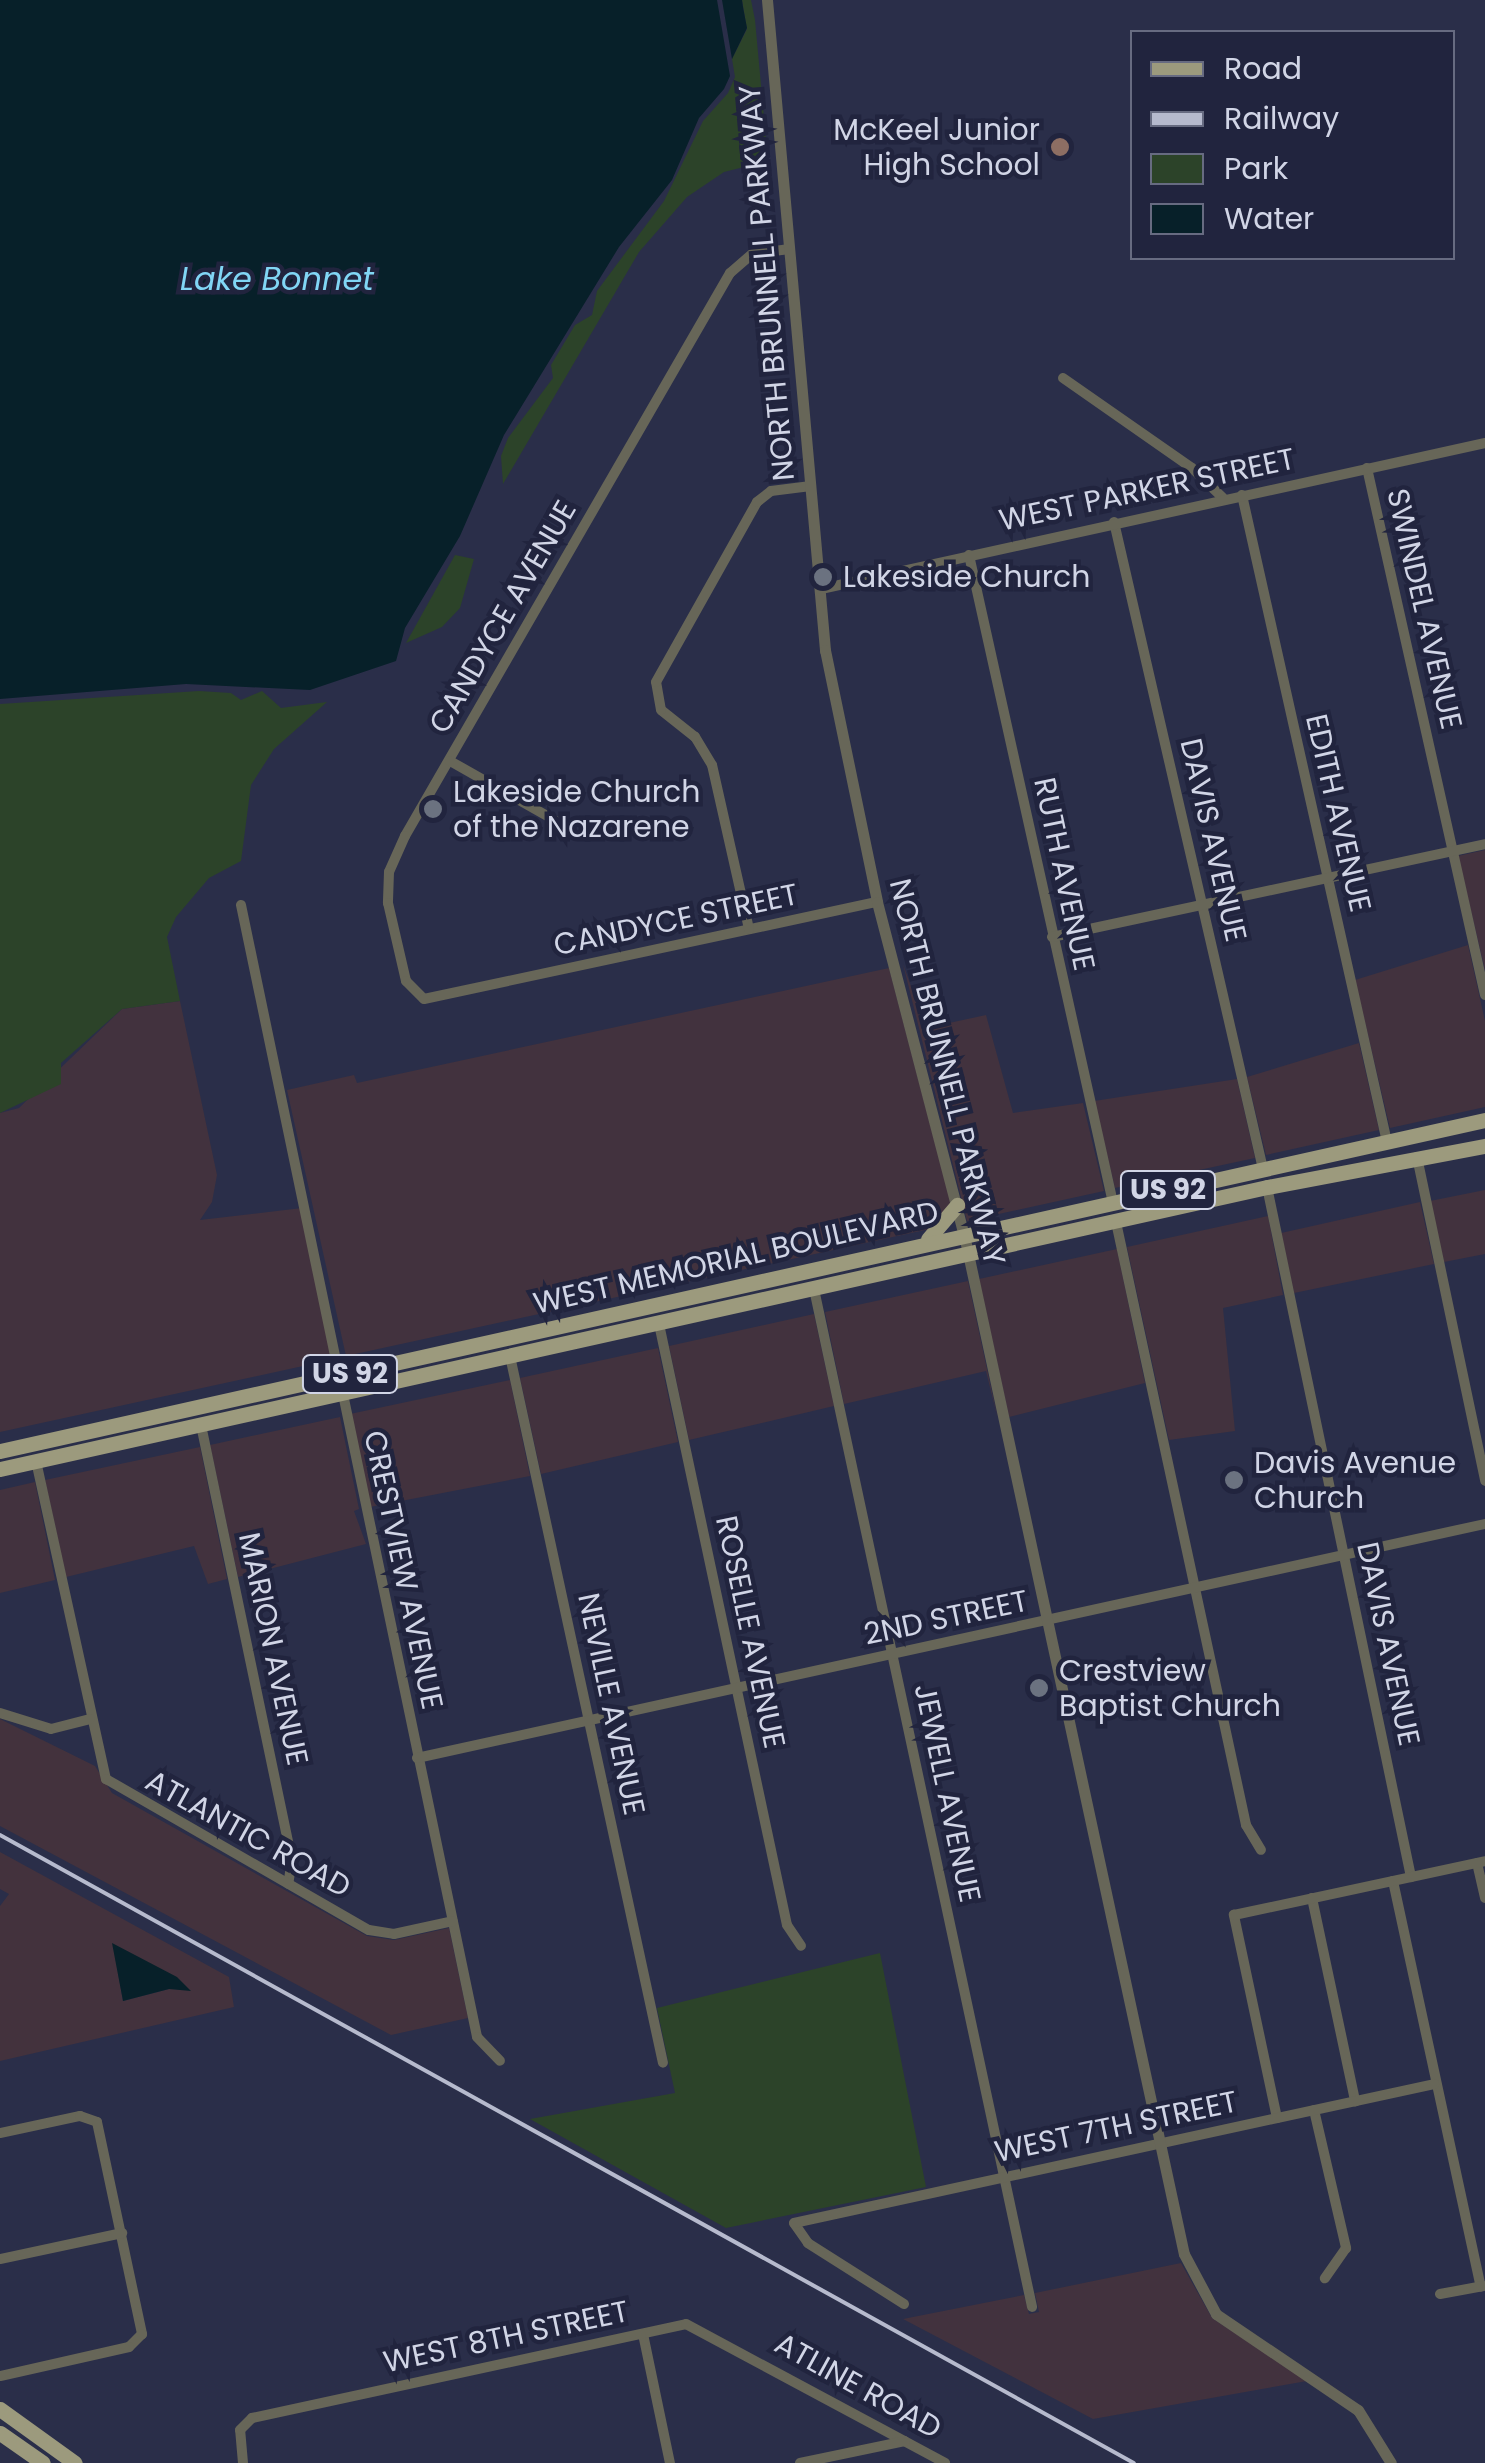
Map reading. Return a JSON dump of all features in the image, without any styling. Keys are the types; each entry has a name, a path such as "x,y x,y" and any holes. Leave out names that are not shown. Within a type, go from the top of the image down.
{"main road":[{"name":"WEST MEMORIAL BOULEVARD","path":"0,1451 1485,1120"},
{"name":"US 92","path":"1418,1158 1485,1146"},
{"name":"WEST MEMORIAL BOULEVARD","path":"0,1465 36,1461 1267,1187 1418,1158"},
{"path":"1267,1187 1297,1162"},
{"path":"1236,1194 1264,1169"},
{"path":"919,1245 957,1205"},
{"path":"659,1324 700,1296"},
{"path":"618,1333 657,1305"},
{"path":"36,1461 54,1448 172,1420 192,1409"},
{"path":"0,1465 33,1444"},
{"path":"0,2409 73,2463"},
{"path":"0,2433 43,2463"}],"street":[{"name":"NORTH BRUNNELL PARKWAY","path":"767,0 825,650 877,902 964,1235 1184,2254 1202,2296 1239,2335 1358,2410 1391,2463"},
{"name":"CANDYCE AVENUE","path":"485,987 416,996 406,981 388,903 388,872 730,273 752,254 789,249"},
{"path":"1063,378 1192,468 1223,498"},
{"name":"WEST PARKER STREET","path":"820,588 1485,443"},
{"name":"SWINDEL AVENUE","path":"1367,468 1485,995"},
{"path":"750,929 712,765 695,738 661,710 656,682 756,502 772,491 811,486"},
{"name":"EDITH AVENUE","path":"1242,495 1387,1142"},
{"name":"DAVIS AVENUE","path":"1114,522 1264,1169"},
{"name":"RUTH AVENUE","path":"969,555 1113,1203"},
{"path":"450,761 565,826"},
{"path":"1052,937 1485,844"},
{"name":"CANDYCE STREET","path":"485,987 877,902"},
{"name":"CRESTVIEW AVENUE","path":"241,904 344,1375 340,1393 478,2037 500,2060"},
{"path":"1418,1158 1485,1481"},
{"name":"DAVIS AVENUE","path":"1267,1187 1412,1877"},
{"path":"1116,1222 1246,1824 1261,1850"},
{"name":"JEWELL AVENUE","path":"814,1289 1032,2307"},
{"name":"ROSELLE AVENUE","path":"659,1324 787,1925 801,1946"},
{"name":"NEVILLE AVENUE","path":"510,1356 662,2063"},
{"name":"MARION AVENUE","path":"200,1425 292,1860 288,1884"},
{"name":"ATLANTIC ROAD","path":"36,1461 101,1770 114,1788 383,1934 453,1920"},
{"name":"2ND STREET","path":"416,1758 1485,1524"},
{"path":"0,1712 52,1729 90,1720"},
{"path":"1277,2118 1234,1916 1481,1862 1485,1898"},
{"path":"1394,1881 1434,2084 1483,2286 1440,2294"},
{"path":"1312,1898 1355,2101"},
{"name":"WEST 7TH STREET","path":"904,2304 808,2243 794,2223 1434,2084"},
{"path":"1314,2110 1346,2248 1325,2278"},
{"path":"0,2133 80,2116 97,2122 122,2233 138,2342 0,2376"},
{"path":"0,2259 122,2233"},
{"name":"WEST 8TH STREET","path":"243,2463 240,2430 270,2414 696,2324 747,2352"},
{"path":"643,2334 670,2463"},
{"name":"ATLINE ROAD","path":"747,2352 945,2463"},
{"path":"800,2463 905,2442"}],"shaded area":[{"path":"1485,850 1485,970 1458,856"},
{"path":"1468,945 1485,1021 1485,1107 1390,1128 1355,980"},
{"path":"903,964 926,1028 986,1015 1013,1113 1083,1103 1104,1191 967,1221"},
{"path":"889,968 951,1204 934,1228 346,1356 287,1090 354,1075 357,1083"},
{"path":"180,1001 217,1175 212,1202 200,1220 302,1208 335,1359 0,1432 0,1113 19,1108 122,1009"},
{"path":"1359,1043 1379,1130 1266,1155 1247,1077"},
{"path":"1237,1079 1255,1158 1115,1188 1094,1101"},
{"path":"1485,1190 1485,1254 1444,1262 1430,1201"},
{"path":"1420,1202 1434,1264 1294,1293 1281,1233"},
{"path":"1268,1216 1283,1295 1223,1308 1235,1431 1169,1440 1127,1247"},
{"path":"1117,1249 1145,1383 1009,1417 979,1279"},
{"path":"968,1281 998,1420 986,1371 844,1404 825,1312"},
{"path":"814,1314 834,1406 689,1440 669,1346"},
{"path":"658,1348 678,1442 541,1474 520,1378"},
{"path":"510,1380 530,1476 370,1507 350,1414"},
{"path":"340,1417 359,1509 354,1511 366,1544 238,1577 210,1445"},
{"path":"200,1447 227,1579 208,1584 194,1546 66,1577 45,1480"},
{"path":"35,1482 55,1580 0,1593 0,1490"},
{"path":"0,1719 95,1766 112,1793 367,1936 394,1940 449,1928 468,2018 391,2035 0,1826"},
{"path":"0,1852 229,1977 234,2007 0,2061 0,1906 9,1894 0,1889","holes":["113,1944 169,1989 123,2001"]},
{"path":"1181,2263 1212,2318 1307,2381 1093,2419 903,2319 1024,2295 1029,2314 1039,2312 1035,2293"}],"green space":[{"path":"742,0 751,0 755,20 768,161 724,172 687,197 639,252 503,484 501,456 508,438 553,378 551,365 575,325 592,315 597,291 664,201 703,121 728,93 735,77 732,59 747,29"},
{"path":"455,555 474,559 460,608 442,627 406,643"},
{"path":"199,691 231,693 241,700 262,691 281,708 327,702 274,749 251,785 241,861 209,878 176,917 167,937 180,1001 122,1009 61,1063 61,1084 0,1113 0,704"},
{"path":"880,1953 926,2187 726,2228 530,2119 675,2093 657,2008"}],"water":[{"name":"Lake Bonnet","path":"0,0 717,0 730,76 724,89 699,118 672,180 619,247 504,435 460,536 405,628 396,661 310,690 186,684 0,699"},
{"path":"722,0 742,0 747,28 732,59"},
{"path":"112,1943 177,1977 191,1991 169,1989 123,2001"}],"railway":[{"path":"0,1835 1134,2463"}],"place":[{"name":"McKeel Junior High School","path":"1060,147"},
{"name":"Lakeside Church","path":"823,577"},
{"name":"Lakeside Church of the Nazarene","path":"433,809"},
{"name":"Davis Avenue Church","path":"1234,1480"},
{"name":"Crestview Baptist Church","path":"1039,1688"}]}
